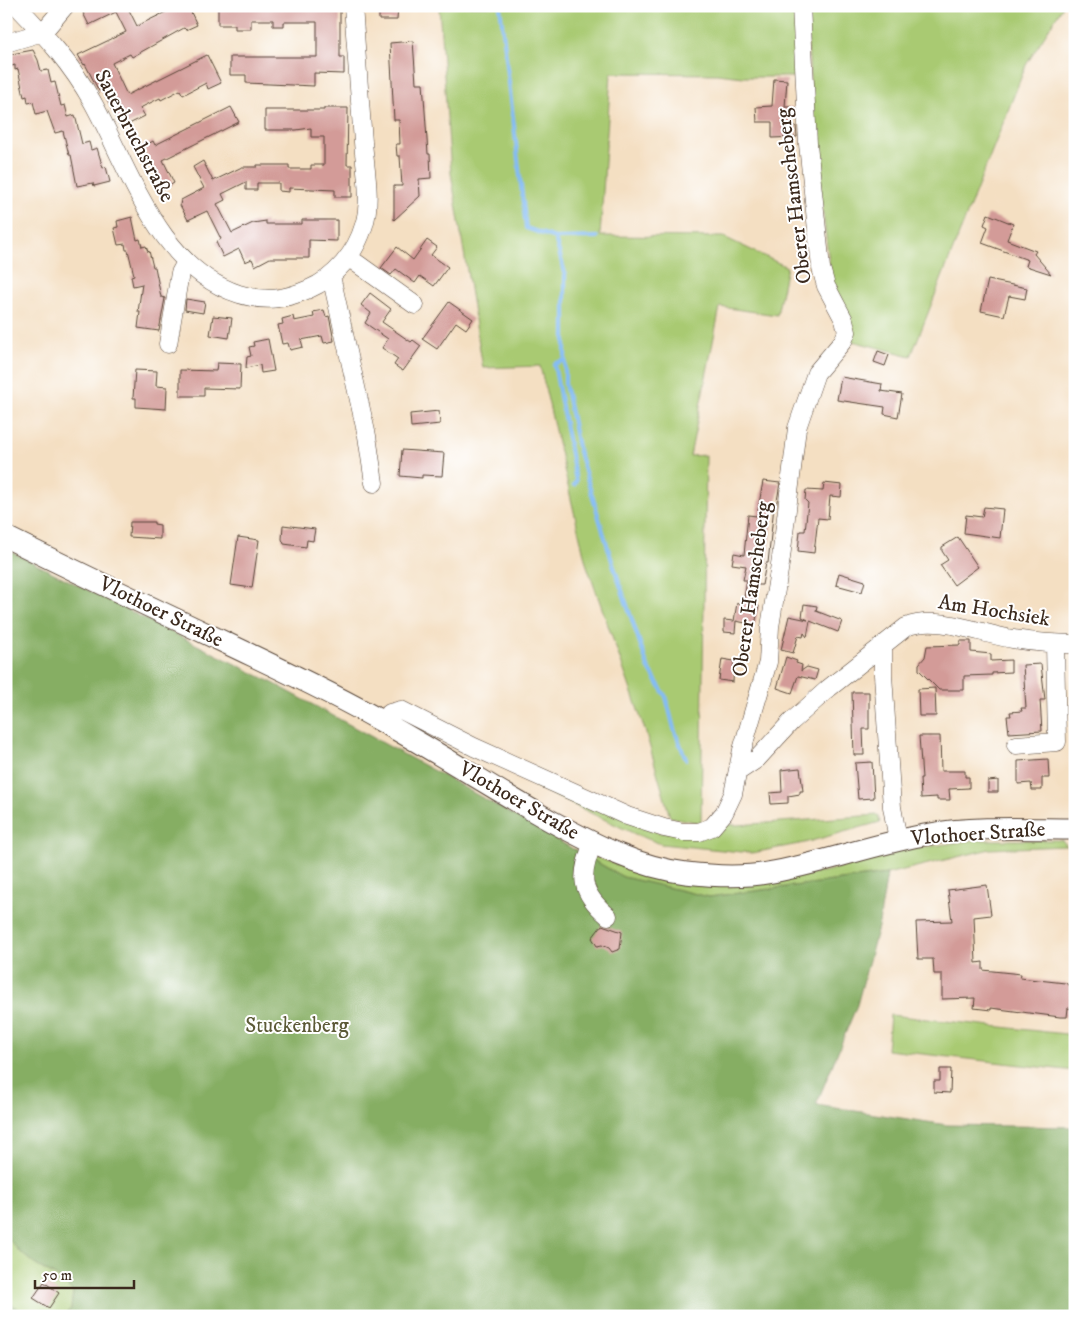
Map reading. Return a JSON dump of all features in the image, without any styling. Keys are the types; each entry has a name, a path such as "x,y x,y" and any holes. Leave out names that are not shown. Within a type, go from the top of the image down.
{"main road":[{"name":"Vlothoer Straße","path":"6,537 380,720 593,844 659,868 727,876 764,874 816,863 898,840 934,833 983,830 1075,829"}],"street":[{"name":"Sauerbruchstraße","path":"17,6 43,32 74,73 92,101 144,204 161,232 186,262 201,275 223,288 251,298 269,299 291,297 331,276 348,257 357,242 364,224 367,190 353,6"},
{"path":"6,44 43,32 66,6"},
{"name":"Oberer Hamscheberg","path":"380,720 390,713 401,710 474,747 627,816 664,828 683,832 699,832 712,826 724,814 733,794 742,750 768,662 770,626 781,558 797,428 816,373 843,341 847,332 844,320 826,286 821,268 808,144 801,6"},
{"path":"348,257 414,305"},
{"path":"168,344 180,273 186,262"},
{"path":"331,276 366,436 374,483"},
{"name":"Am Hochsiek","path":"738,771 757,759 791,722 829,688 906,627 918,622 934,622 1012,639 1055,644 1075,644"},
{"path":"1016,745 1056,742 1055,644"},
{"path":"883,645 883,675 892,807 898,840"},
{"path":"593,844 585,866 584,880 587,893 595,905 608,916"}],"green space":[{"path":"439,6 796,6 799,77 611,73 600,236 724,237 787,267 777,315 720,307 690,456 706,455 701,823 670,817 645,730 586,563 540,366 483,368 451,173"},
{"path":"806,6 1063,6 1026,65 911,356 852,341 833,294 813,132"},
{"name":"Stuckenberg","path":"6,549 273,683 623,877 709,897 887,874 879,923 857,1005 816,1105 947,1125 1075,1127 1075,1316 63,1316 71,1309 73,1292 59,1278 36,1265 20,1252 6,1236"},
{"path":"521,772 661,833 722,824 737,825 878,815 880,822 804,843 752,853 661,844 635,834 536,787"},
{"path":"976,840 1062,840 1067,846 990,849 887,874 709,897 623,877 574,849 637,872 768,882 827,871 896,851"},
{"path":"890,1015 1075,1035 1075,1071 887,1050"},
{"path":"6,1236 20,1252 36,1265 59,1278 73,1292 71,1309 63,1316 29,1316 6,1301"},
{"path":"6,1301 29,1316 6,1316"}],"building":[{"path":"96,6 127,6 137,26 178,6 188,6 197,25 186,30 184,28 132,57 130,54 112,63 127,95 207,55 221,83 208,89 206,83 183,95 180,90 161,100 160,98 140,108 145,116 121,128 102,90 99,91 85,64 78,55 126,32 116,12 89,25 83,13"},
{"path":"218,6 340,6 340,57 344,57 344,74 314,73 314,86 246,83 246,75 230,75 230,57 317,57 317,22 284,22 284,26 273,26 273,20 251,20 251,29 235,29 235,25 218,25"},
{"path":"379,6 398,6 397,20 379,20"},
{"path":"413,41 416,83 423,83 431,178 419,179 420,196 394,220 394,186 402,186 400,156 397,156 396,144 400,144 399,120 394,120 390,43"},
{"path":"33,50 41,71 48,70 51,83 55,82 61,106 65,105 68,117 75,115 82,144 89,142 91,150 97,148 103,168 106,167 110,182 94,186 93,183 77,186 71,155 69,155 63,131 55,133 47,111 36,114 33,102 28,103 27,96 24,97 18,69 15,70 15,65 8,67 6,55"},
{"path":"774,79 787,80 785,107 792,107 793,126 796,126 797,137 772,138 772,122 757,122 756,107 772,106"},
{"path":"231,107 239,122 163,160 174,183 164,189 143,147 153,141 155,145"},
{"path":"324,108 348,108 347,165 352,165 352,197 335,197 335,190 289,188 289,192 279,191 279,183 257,183 257,190 246,190 246,182 222,194 225,200 217,204 232,233 253,223 266,221 266,224 302,224 302,220 337,220 337,241 309,240 309,258 270,258 255,266 252,259 245,262 239,249 223,257 216,242 221,239 207,211 188,220 180,205 181,200 204,188 193,167 203,161 213,181 242,167 289,165 289,169 311,169 311,165 324,165 324,137 311,137 311,128 265,130 265,110 324,110"},
{"path":"988,214 1013,224 1007,240 1036,251 1034,254 1051,274 1026,266 1028,260 982,243 988,227 984,225"},
{"path":"132,217 137,240 140,239 142,247 146,246 149,251 153,267 155,267 161,297 165,298 159,331 138,328 142,284 133,286 131,276 134,275 128,250 126,250 125,244 118,245 114,228 118,227 117,221"},
{"path":"427,240 437,247 431,255 448,267 434,286 420,276 415,283 396,269 391,275 381,268 397,247 413,260"},
{"path":"988,280 1027,288 1025,299 1009,296 1004,316 981,311"},
{"path":"370,293 391,309 382,322 411,342 413,340 421,346 403,371 394,365 398,359 382,348 388,339 365,323 371,313 361,305"},
{"path":"186,299 205,302 203,313 185,310"},
{"path":"449,302 473,319 466,329 456,322 437,349 422,339"},
{"path":"324,310 326,317 329,316 334,341 324,343 322,336 301,340 303,347 290,350 288,343 282,344 278,325 283,324 282,319 293,316 294,321 314,317 313,312"},
{"path":"213,316 232,318 229,338 210,335"},
{"path":"268,339 274,371 261,373 260,365 246,368 247,357 251,356 249,347 254,346 253,342"},
{"path":"878,351 889,355 885,366 874,362"},
{"path":"217,363 241,364 240,389 204,388 204,396 180,396 180,370 216,371"},
{"path":"135,370 157,371 156,386 167,387 166,409 136,407 136,398 133,398"},
{"path":"841,377 882,384 881,391 902,394 898,417 884,414 885,407 837,400"},
{"path":"439,411 440,424 411,427 410,414"},
{"path":"402,450 444,453 442,476 422,475 422,478 400,476"},
{"path":"763,481 780,483 776,507 774,506 768,563 766,563 762,585 757,585 754,605 759,606 755,625 736,621 735,633 724,632 724,620 734,621 737,603 743,604 747,580 743,580 746,566 732,564 734,553 744,555 748,515 757,516"},
{"path":"824,483 842,485 841,497 830,496 828,519 818,518 814,553 798,551 800,531 805,531 808,503 805,500 806,490 823,491"},
{"path":"984,507 1003,509 1000,538 964,533 966,515 982,517"},
{"path":"130,522 154,522 154,524 160,525 160,539 129,537"},
{"path":"283,525 315,529 313,541 307,540 306,547 284,544 282,539"},
{"path":"238,537 259,540 252,588 231,585"},
{"path":"958,537 978,567 954,585 940,565 948,560 942,551 942,547"},
{"path":"839,573 865,581 862,592 836,585"},
{"path":"804,604 817,606 816,611 842,621 838,632 810,621 807,637 804,633 803,637 798,636 793,653 781,650 789,616 808,620 802,617"},
{"path":"960,641 971,641 971,652 991,654 991,661 1011,660 1011,672 964,676 964,690 939,690 919,670 919,664 925,657 927,646 960,645"},
{"path":"786,657 802,665 801,671 807,667 818,670 815,680 798,676 792,693 777,688"},
{"path":"722,659 734,661 733,682 719,680"},
{"path":"1041,664 1045,700 1040,700 1042,731 1009,733 1007,716 1011,716 1010,712 1022,711 1021,708 1026,708 1023,665"},
{"path":"935,688 936,716 919,716 918,689"},
{"path":"852,692 869,692 869,729 863,729 864,755 854,755"},
{"path":"919,736 940,736 941,771 965,771 965,777 969,777 969,788 949,789 950,800 937,800 937,797 921,798 920,778 922,778"},
{"path":"1048,759 1049,778 1042,778 1042,790 1032,790 1031,783 1018,784 1018,761"},
{"path":"872,762 874,798 858,799 855,763"},
{"path":"800,768 803,791 800,791 800,794 788,796 788,803 771,804 770,793 782,792 781,770"},
{"path":"998,780 998,792 988,792 988,781"},
{"path":"987,885 991,915 974,917 976,963 983,962 983,970 1021,974 1020,978 1065,983 1071,986 1070,994 1074,995 1073,1009 1068,1008 1067,1017 991,1008 991,1010 974,1008 975,998 942,999 942,974 934,974 933,959 918,959 916,922 952,921 948,890"},
{"path":"602,925 622,932 620,949 612,952 609,948 602,945 597,946 592,938"},
{"path":"940,1069 951,1069 950,1093 934,1092 934,1081 940,1081"},
{"path":"44,1282 59,1293 49,1308 33,1298"}],"waterway":[{"path":"500,6 526,228 555,238 565,273 565,384 579,452 612,561 648,667 666,697 674,729 686,759"},
{"path":"555,238 597,237"},
{"path":"565,360 554,364 576,481 574,485"}]}
